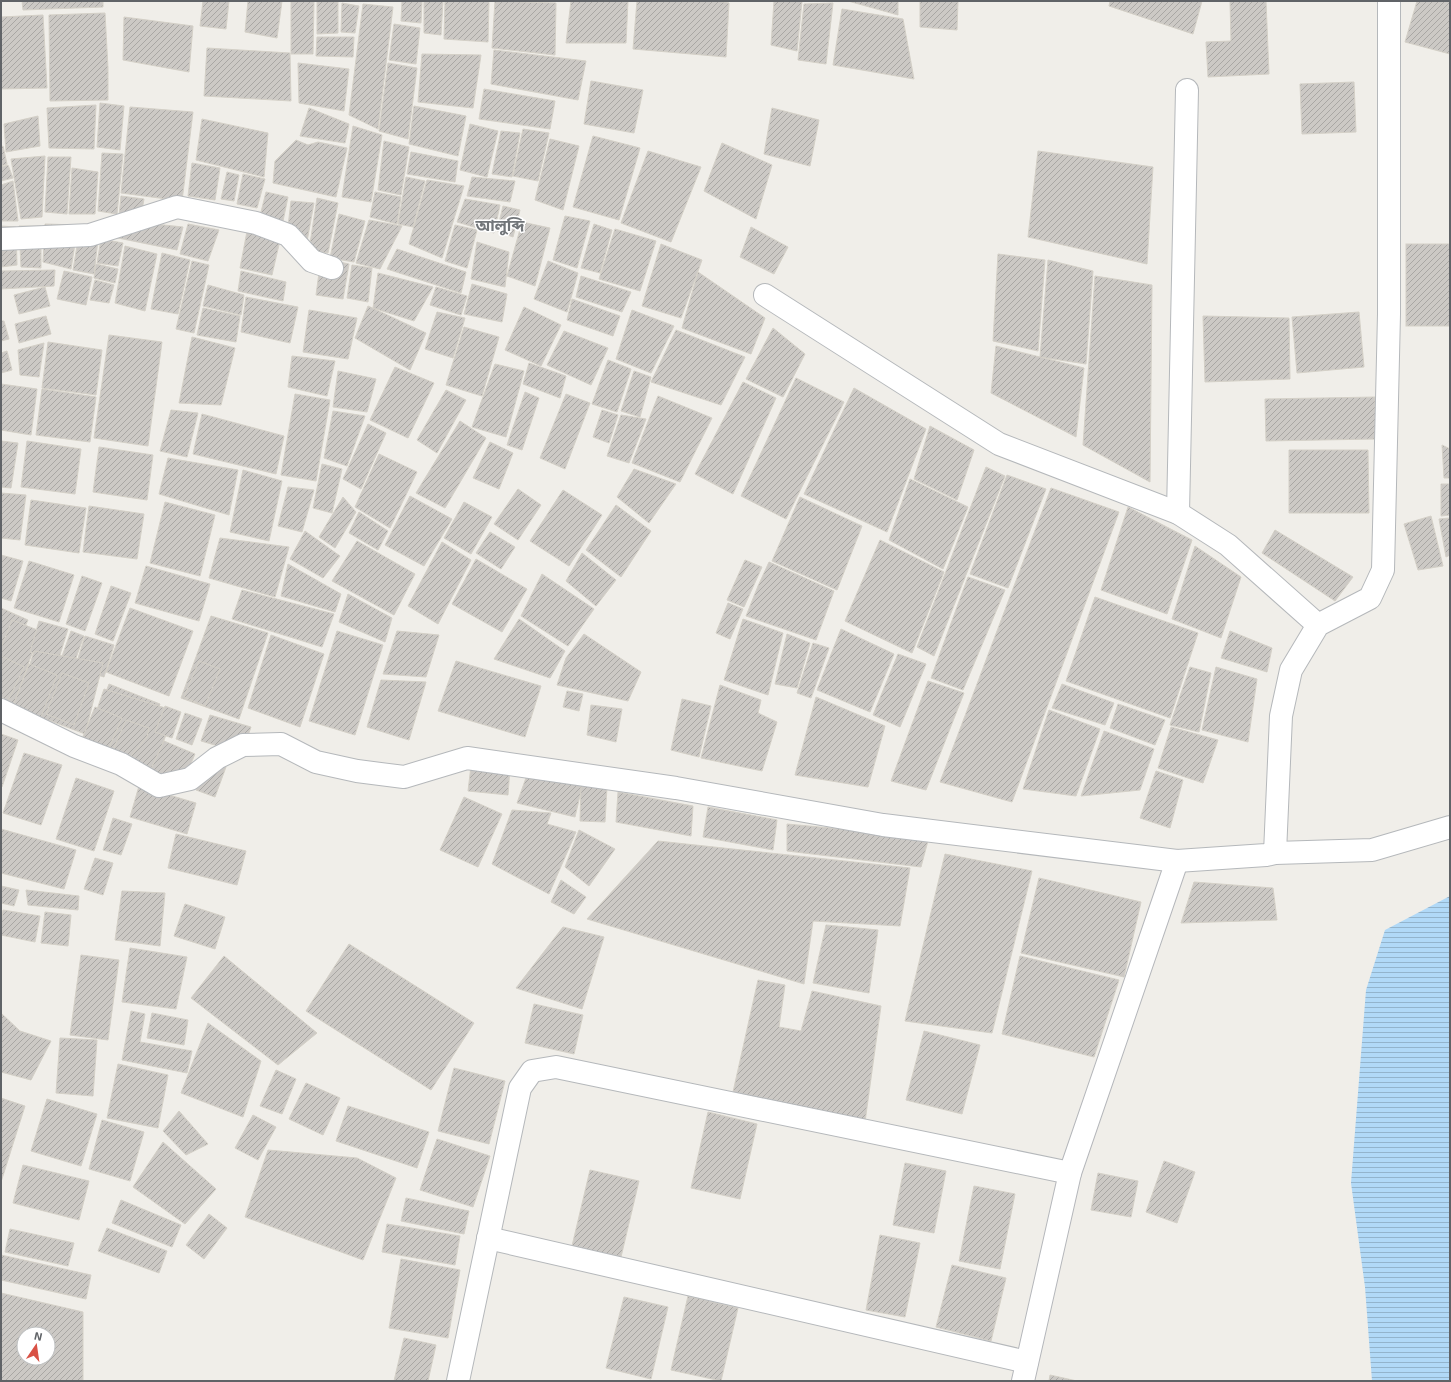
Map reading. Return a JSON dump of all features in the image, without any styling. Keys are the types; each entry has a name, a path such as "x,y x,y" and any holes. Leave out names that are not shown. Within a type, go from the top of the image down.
{"street":[{"path":"1275,853 1281,716 1291,670 1318,625 1370,598 1383,570 1389,314 1389,1"},
{"path":"1178,513 1187,90"},
{"path":"1,239 90,235 177,207 256,223 288,235 312,261 332,268"},
{"path":"765,295 999,444 1178,513 1228,545 1318,625"},
{"path":"1,710 74,746 121,764 159,786 190,778 217,758 242,745 281,744 316,762 357,771 404,777 467,758 676,788 883,825 1177,861 1266,856 1275,853 1372,850 1450,827"},
{"path":"488,1238 1025,1371 1070,1173 1177,861"},
{"path":"458,1381 520,1088 532,1070 556,1067 1070,1173"}],"water":[{"path":"1450,896 1450,1381 1372,1381 1365,1287 1351,1183 1366,990 1385,930"}],"building":[{"path":"22,1 103,1 103,7 23,10"},
{"path":"203,1 229,1 226,29 200,26"},
{"path":"248,1 282,1 277,38 245,32"},
{"path":"314,1 313,54 291,54 291,2"},
{"path":"317,1 338,2 338,33 317,34"},
{"path":"402,1 422,1 421,23 401,21"},
{"path":"424,1 443,1 441,35 424,33"},
{"path":"445,1 489,1 488,42 444,39"},
{"path":"495,1 556,3 555,55 492,48"},
{"path":"571,1 628,1 626,43 566,43"},
{"path":"637,1 717,1 729,3 726,57 633,49"},
{"path":"774,1 802,1 797,51 771,45"},
{"path":"848,1 898,1 898,15"},
{"path":"920,1 958,1 957,30 920,27"},
{"path":"1110,1 1202,1 1193,34 1109,6"},
{"path":"1230,1 1266,1 1269,74 1208,77 1206,42 1231,41"},
{"path":"1417,1 1450,1 1450,54 1405,42"},
{"path":"342,3 359,6 355,33 341,32"},
{"path":"833,3 826,64 798,60 804,4"},
{"path":"363,4 393,7 378,129 349,115"},
{"path":"842,9 903,19 914,79 833,65"},
{"path":"105,13 108,100 50,101 49,15"},
{"path":"43,15 47,88 1,89 1,17"},
{"path":"124,17 193,26 189,72 123,60"},
{"path":"394,24 420,28 416,64 389,60"},
{"path":"317,37 354,37 353,57 316,56"},
{"path":"207,48 290,53 291,101 204,96"},
{"path":"494,50 586,61 578,100 491,84"},
{"path":"422,54 481,55 473,108 418,102"},
{"path":"298,63 349,69 344,111 299,103"},
{"path":"388,63 417,68 408,139 379,131"},
{"path":"591,81 643,90 634,133 584,124"},
{"path":"1354,82 1356,132 1302,134 1300,84"},
{"path":"484,89 555,101 550,129 479,119"},
{"path":"100,103 124,106 120,150 97,147"},
{"path":"96,105 94,149 49,148 47,108"},
{"path":"414,106 466,116 458,156 409,144"},
{"path":"130,107 193,112 182,201 121,193"},
{"path":"309,108 349,124 345,143 300,136"},
{"path":"772,108 819,120 810,166 764,154"},
{"path":"38,116 40,146 6,152 4,124"},
{"path":"202,119 268,133 264,177 196,160"},
{"path":"470,124 498,131 487,177 460,170"},
{"path":"353,126 382,135 371,202 342,197"},
{"path":"523,129 549,133 538,181 513,176"},
{"path":"501,131 520,133 512,177 492,174"},
{"path":"593,136 640,148 619,220 573,207"},
{"path":"550,139 579,146 563,210 535,200"},
{"path":"296,140 308,145 318,142 347,148 336,197 273,183 275,161"},
{"path":"384,141 409,147 401,195 378,190"},
{"path":"722,143 772,165 756,219 704,191"},
{"path":"3,146 7,164 1,166 1,147"},
{"path":"648,151 701,167 671,242 621,223"},
{"path":"1038,151 1153,167 1147,264 1028,237"},
{"path":"411,152 458,161 455,182 407,174"},
{"path":"102,153 123,154 117,214 98,211"},
{"path":"45,156 42,217 21,219 11,159"},
{"path":"48,157 71,157 67,214 45,212"},
{"path":"192,163 220,168 215,200 188,196"},
{"path":"8,165 13,178 1,181 1,167"},
{"path":"72,168 98,172 95,214 69,214"},
{"path":"227,172 239,175 234,201 221,199"},
{"path":"243,174 265,179 257,208 237,204"},
{"path":"406,177 425,181 413,227 398,224"},
{"path":"472,177 515,181 510,202 467,196"},
{"path":"427,180 464,186 442,258 409,244"},
{"path":"13,181 18,221 1,221 1,185"},
{"path":"266,192 288,197 282,226 259,220"},
{"path":"375,192 401,197 397,224 370,217"},
{"path":"121,196 144,199 141,216 119,216"},
{"path":"317,198 338,203 328,253 309,250"},
{"path":"465,199 500,205 494,233 457,222"},
{"path":"291,201 314,203 306,247 286,243"},
{"path":"503,206 520,210 513,237 497,231"},
{"path":"339,214 365,221 354,262 330,258"},
{"path":"565,216 590,221 577,268 553,260"},
{"path":"117,220 183,227 177,250 113,237"},
{"path":"369,220 402,226 380,269 356,263"},
{"path":"522,222 550,228 535,286 507,276"},
{"path":"45,224 78,225 71,269 43,262"},
{"path":"188,224 219,230 208,261 180,254"},
{"path":"594,224 612,230 600,273 581,268"},
{"path":"455,225 477,230 467,268 445,261"},
{"path":"1,226 16,227 17,265 1,267"},
{"path":"19,226 41,226 41,268 21,267"},
{"path":"248,226 281,236 272,275 240,268"},
{"path":"751,227 788,247 774,274 740,257"},
{"path":"615,229 656,241 640,291 599,279"},
{"path":"101,239 123,243 118,266 97,263"},
{"path":"78,240 98,240 94,274 73,270"},
{"path":"477,242 509,252 505,287 471,279"},
{"path":"661,244 702,260 681,318 642,306"},
{"path":"1406,244 1450,244 1450,326 1406,326"},
{"path":"125,246 157,254 145,311 115,303"},
{"path":"397,249 466,272 461,293 387,269"},
{"path":"162,253 190,260 178,314 151,309"},
{"path":"998,254 1045,260 1038,351 993,341"},
{"path":"321,258 349,264 343,299 316,295"},
{"path":"1048,260 1093,271 1086,364 1040,357"},
{"path":"192,261 209,265 194,333 176,329"},
{"path":"548,261 578,273 567,312 534,299"},
{"path":"96,264 118,269 115,283 94,278"},
{"path":"352,265 372,268 368,302 347,298"},
{"path":"55,270 54,286 1,289 1,271"},
{"path":"64,271 92,277 86,305 57,299"},
{"path":"241,271 286,282 283,301 238,291"},
{"path":"698,272 765,318 751,354 682,328"},
{"path":"378,273 433,287 414,321 373,308"},
{"path":"581,276 631,292 622,312 576,297"},
{"path":"1095,276 1152,285 1150,482 1083,445"},
{"path":"95,280 114,285 109,303 90,300"},
{"path":"472,284 507,294 502,322 464,314"},
{"path":"208,285 244,295 241,315 203,306"},
{"path":"45,287 50,306 19,314 14,295"},
{"path":"436,287 467,296 461,315 430,305"},
{"path":"246,297 298,307 290,343 241,332"},
{"path":"572,299 620,316 613,336 567,320"},
{"path":"368,306 426,333 410,370 355,338"},
{"path":"524,307 561,325 541,366 505,350"},
{"path":"203,308 240,316 236,342 197,335"},
{"path":"309,310 357,318 348,359 303,352"},
{"path":"632,310 674,326 651,373 616,359"},
{"path":"437,312 465,318 453,358 425,349"},
{"path":"1359,312 1364,367 1297,373 1292,317"},
{"path":"46,316 51,334 19,343 15,324"},
{"path":"1203,316 1289,318 1290,379 1205,382"},
{"path":"1,321 4,321 9,339 1,341"},
{"path":"464,327 499,337 482,396 446,385"},
{"path":"773,328 805,354 783,397 746,379"},
{"path":"676,330 745,357 721,405 651,382"},
{"path":"564,331 608,348 591,385 547,365"},
{"path":"109,335 162,342 148,446 94,438"},
{"path":"192,337 235,348 221,405 179,403"},
{"path":"48,342 102,350 96,395 42,388"},
{"path":"44,343 39,377 20,375 18,350"},
{"path":"996,346 1084,368 1076,437 991,393"},
{"path":"7,351 12,370 1,373 1,353"},
{"path":"292,356 335,361 327,396 288,387"},
{"path":"608,360 631,369 617,412 592,404"},
{"path":"529,363 566,376 560,398 523,384"},
{"path":"495,364 524,371 506,437 472,427"},
{"path":"395,367 434,383 408,438 370,420"},
{"path":"338,371 376,379 367,412 333,407"},
{"path":"634,371 651,377 640,417 621,411"},
{"path":"796,378 844,402 786,519 741,496"},
{"path":"743,382 776,398 733,494 695,474"},
{"path":"1,384 37,389 31,435 1,430"},
{"path":"854,388 926,429 887,532 804,494"},
{"path":"42,389 96,397 90,442 36,435"},
{"path":"446,390 466,400 437,453 417,440"},
{"path":"525,392 539,398 522,450 507,445"},
{"path":"295,394 330,400 316,481 281,475"},
{"path":"566,394 590,403 565,469 540,458"},
{"path":"658,396 712,418 680,482 632,463"},
{"path":"1375,397 1376,439 1266,441 1265,399"},
{"path":"171,410 198,413 187,457 160,451"},
{"path":"602,410 618,415 609,443 593,437"},
{"path":"333,411 365,416 347,466 324,458"},
{"path":"202,414 284,436 276,474 193,454"},
{"path":"621,415 646,419 629,463 607,456"},
{"path":"460,421 486,438 445,508 416,493"},
{"path":"368,424 386,433 361,489 343,479"},
{"path":"930,426 974,450 957,500 914,479"},
{"path":"1,441 18,443 11,488 1,487"},
{"path":"27,441 81,449 75,494 21,487"},
{"path":"490,442 513,453 499,489 473,478"},
{"path":"1442,445 1450,449 1450,478 1444,478"},
{"path":"99,447 153,455 147,500 93,492"},
{"path":"1289,450 1368,450 1369,513 1289,513"},
{"path":"379,454 417,472 390,528 355,507"},
{"path":"168,458 238,470 229,515 159,494"},
{"path":"322,464 342,469 332,513 313,508"},
{"path":"986,467 1005,476 934,656 917,647"},
{"path":"634,469 676,484 649,523 617,497"},
{"path":"243,470 282,481 269,541 230,532"},
{"path":"1007,475 1046,489 1008,588 970,574"},
{"path":"910,479 968,507 943,569 889,540"},
{"path":"1441,484 1450,484 1450,515 1441,516"},
{"path":"288,487 314,490 302,532 278,526"},
{"path":"1051,488 1119,512 1012,802 940,782"},
{"path":"518,489 541,505 518,540 494,524"},
{"path":"563,490 602,515 569,566 530,541"},
{"path":"1,493 26,495 20,540 1,538"},
{"path":"410,496 452,519 424,566 385,545"},
{"path":"343,497 356,512 335,548 319,537"},
{"path":"800,497 862,526 837,590 772,561"},
{"path":"31,500 86,508 79,553 25,545"},
{"path":"165,502 215,515 200,576 150,563"},
{"path":"464,502 492,517 471,554 444,538"},
{"path":"616,505 651,531 621,577 586,550"},
{"path":"89,506 144,514 137,559 83,552"},
{"path":"1128,507 1192,540 1167,614 1101,590"},
{"path":"359,512 388,531 378,550 349,533"},
{"path":"1431,516 1443,566 1418,570 1404,524"},
{"path":"1450,518 1450,555 1446,557 1439,519"},
{"path":"1275,530 1353,577 1335,601 1262,553"},
{"path":"305,531 340,556 323,578 290,559"},
{"path":"490,532 515,547 501,569 476,553"},
{"path":"220,538 289,547 275,597 209,578"},
{"path":"880,540 944,572 912,653 845,621"},
{"path":"357,541 415,574 394,615 332,581"},
{"path":"442,542 471,560 438,624 408,606"},
{"path":"1195,546 1241,577 1221,638 1172,619"},
{"path":"582,553 616,580 596,606 566,581"},
{"path":"1,555 23,561 11,601 1,598"},
{"path":"476,559 527,589 502,632 452,604"},
{"path":"745,560 762,567 744,607 727,600"},
{"path":"29,561 74,575 59,622 14,608"},
{"path":"769,562 834,591 816,640 746,616"},
{"path":"288,564 341,594 335,612 281,596"},
{"path":"146,566 210,584 199,621 135,603"},
{"path":"542,574 594,609 568,646 521,616"},
{"path":"82,576 102,583 85,631 66,624"},
{"path":"968,577 1005,590 963,690 931,678"},
{"path":"111,586 131,593 113,641 95,634"},
{"path":"242,590 334,614 322,647 232,619"},
{"path":"348,594 392,618 385,642 339,622"},
{"path":"1095,597 1198,633 1170,718 1066,681"},
{"path":"728,603 743,609 730,639 716,633"},
{"path":"1,608 28,620 12,654 1,649"},
{"path":"130,608 193,631 169,696 106,672"},
{"path":"211,616 268,633 239,719 181,698"},
{"path":"519,619 565,651 550,678 494,659"},
{"path":"743,619 783,633 768,695 724,680"},
{"path":"12,620 40,631 13,707 1,701 1,648"},
{"path":"39,621 68,629 58,661 30,652"},
{"path":"841,629 894,654 870,712 817,690"},
{"path":"71,631 84,636 73,666 60,662"},
{"path":"337,631 383,645 355,735 309,721"},
{"path":"397,631 439,635 426,677 383,674"},
{"path":"1230,631 1272,648 1267,672 1221,658"},
{"path":"584,634 641,672 628,701 557,685 566,658"},
{"path":"787,634 810,643 797,688 775,684"},
{"path":"271,635 324,654 300,727 248,708"},
{"path":"85,636 114,645 104,677 75,668"},
{"path":"813,643 829,648 811,698 797,693"},
{"path":"34,651 103,663 85,734 17,708"},
{"path":"898,654 926,664 900,727 873,715"},
{"path":"1,656 24,667 8,701 1,697"},
{"path":"199,661 220,669 205,706 184,697"},
{"path":"456,661 541,686 525,737 438,711"},
{"path":"29,664 57,675 41,717 13,706"},
{"path":"1190,667 1211,673 1199,732 1170,725"},
{"path":"1216,667 1257,679 1248,742 1202,730"},
{"path":"62,673 89,683 74,725 46,714"},
{"path":"381,680 426,682 409,740 367,727"},
{"path":"928,681 964,693 926,790 891,781"},
{"path":"109,684 160,704 152,725 101,705"},
{"path":"1062,684 1114,703 1105,725 1052,708"},
{"path":"720,685 761,700 758,713 777,722 762,771 701,758"},
{"path":"104,689 175,711 152,772 86,742"},
{"path":"567,691 583,694 579,711 563,707"},
{"path":"816,697 885,726 868,787 795,775"},
{"path":"682,699 711,706 699,757 671,750"},
{"path":"1118,704 1165,720 1155,745 1110,728"},
{"path":"591,705 622,709 616,742 587,735"},
{"path":"165,706 181,712 172,738 155,732"},
{"path":"95,707 122,718 108,750 82,739"},
{"path":"1049,710 1100,729 1076,796 1023,789"},
{"path":"185,713 202,719 192,745 176,739"},
{"path":"210,715 251,727 242,753 201,741"},
{"path":"126,720 149,728 147,737 130,757 113,750"},
{"path":"1171,727 1218,740 1203,783 1158,768"},
{"path":"1104,731 1154,749 1140,790 1081,796"},
{"path":"1,734 18,740 2,787 1,787"},
{"path":"164,741 195,754 182,785 150,771"},
{"path":"24,753 62,765 41,825 3,813"},
{"path":"207,759 226,767 215,797 196,790"},
{"path":"471,766 510,769 508,795 468,791"},
{"path":"1156,771 1183,780 1170,828 1140,818"},
{"path":"528,773 576,784 570,812 521,801"},
{"path":"527,775 583,783 575,817 517,803"},
{"path":"76,778 114,791 94,851 56,839"},
{"path":"581,785 607,787 605,822 580,821"},
{"path":"139,786 196,803 187,834 130,817"},
{"path":"618,792 693,806 691,836 616,822"},
{"path":"464,797 502,814 478,867 440,850"},
{"path":"708,807 777,820 773,850 703,837"},
{"path":"512,810 551,813 547,824 576,832 549,894 492,864"},
{"path":"113,818 132,824 121,855 103,850"},
{"path":"787,824 929,837 921,867 787,851"},
{"path":"1,829 76,850 64,889 1,873"},
{"path":"579,830 615,849 589,886 565,867"},
{"path":"176,834 246,851 237,885 168,868"},
{"path":"658,841 910,868 900,926 813,921 804,984 587,919"},
{"path":"945,854 1032,871 992,1033 905,1021"},
{"path":"95,858 113,863 103,895 84,889"},
{"path":"1039,878 1141,902 1124,977 1021,953"},
{"path":"561,880 586,897 574,914 551,902"},
{"path":"1194,882 1273,888 1277,920 1181,923"},
{"path":"1,886 19,890 14,906 1,903"},
{"path":"26,890 79,896 78,910 28,905"},
{"path":"122,891 165,893 160,946 115,940"},
{"path":"185,904 225,917 215,949 174,936"},
{"path":"3,910 40,916 35,942 1,935"},
{"path":"45,912 71,915 68,946 41,943"},
{"path":"826,925 878,930 869,993 813,983"},
{"path":"563,927 604,937 582,1009 516,988"},
{"path":"349,944 474,1023 431,1090 306,1011"},
{"path":"130,948 187,957 176,1009 122,1002"},
{"path":"81,955 119,960 108,1040 70,1035"},
{"path":"224,956 317,1033 278,1065 191,998"},
{"path":"1020,956 1119,980 1094,1057 1002,1034"},
{"path":"758,980 785,985 779,1027 801,1031 812,991 881,1006 865,1122 733,1092"},
{"path":"534,1004 583,1015 574,1054 525,1043"},
{"path":"131,1011 145,1014 140,1042 192,1051 187,1073 122,1060"},
{"path":"1,1013 20,1031 51,1041 31,1080 1,1072"},
{"path":"152,1013 188,1020 184,1045 147,1038"},
{"path":"208,1023 261,1061 243,1117 181,1093"},
{"path":"924,1031 980,1045 962,1114 906,1100"},
{"path":"60,1038 97,1040 93,1096 56,1093"},
{"path":"118,1064 168,1075 158,1128 107,1118"},
{"path":"454,1068 505,1081 489,1144 438,1131"},
{"path":"276,1070 296,1079 282,1114 260,1106"},
{"path":"306,1083 340,1098 323,1135 289,1119"},
{"path":"1,1098 25,1106 1,1182"},
{"path":"47,1099 97,1114 81,1166 31,1151"},
{"path":"348,1106 429,1132 417,1168 336,1141"},
{"path":"179,1111 208,1144 186,1155 163,1131"},
{"path":"708,1112 757,1124 740,1199 691,1188"},
{"path":"253,1115 276,1127 258,1160 235,1148"},
{"path":"102,1120 144,1132 130,1181 89,1169"},
{"path":"437,1139 490,1156 473,1207 420,1190"},
{"path":"163,1142 216,1189 185,1224 133,1187"},
{"path":"268,1150 357,1158 396,1178 363,1260 245,1217"},
{"path":"1164,1161 1195,1172 1177,1223 1146,1212"},
{"path":"905,1163 946,1171 934,1233 893,1225"},
{"path":"23,1165 89,1181 79,1220 13,1203"},
{"path":"590,1170 639,1181 621,1257 572,1246"},
{"path":"1098,1173 1138,1181 1131,1217 1091,1210"},
{"path":"974,1186 1015,1194 1000,1269 959,1261"},
{"path":"406,1198 469,1211 464,1234 401,1221"},
{"path":"121,1200 181,1225 172,1247 112,1223"},
{"path":"209,1214 227,1228 204,1259 186,1245"},
{"path":"387,1224 460,1236 455,1265 382,1252"},
{"path":"107,1228 167,1251 159,1273 98,1251"},
{"path":"10,1229 74,1243 68,1266 5,1252"},
{"path":"880,1235 920,1243 905,1317 866,1310"},
{"path":"1,1255 91,1275 86,1299 1,1280"},
{"path":"401,1259 460,1270 448,1338 389,1328"},
{"path":"952,1265 1006,1278 991,1341 936,1327"},
{"path":"1,1293 83,1312 83,1381 1,1381"},
{"path":"688,1296 738,1308 721,1381 671,1370"},
{"path":"624,1297 668,1307 651,1379 606,1368"},
{"path":"404,1338 436,1345 428,1381 394,1381"},
{"path":"1050,1375 1077,1381 1049,1381"}],"district":[{"name":"আলুব্দি","path":"500,224"}]}
